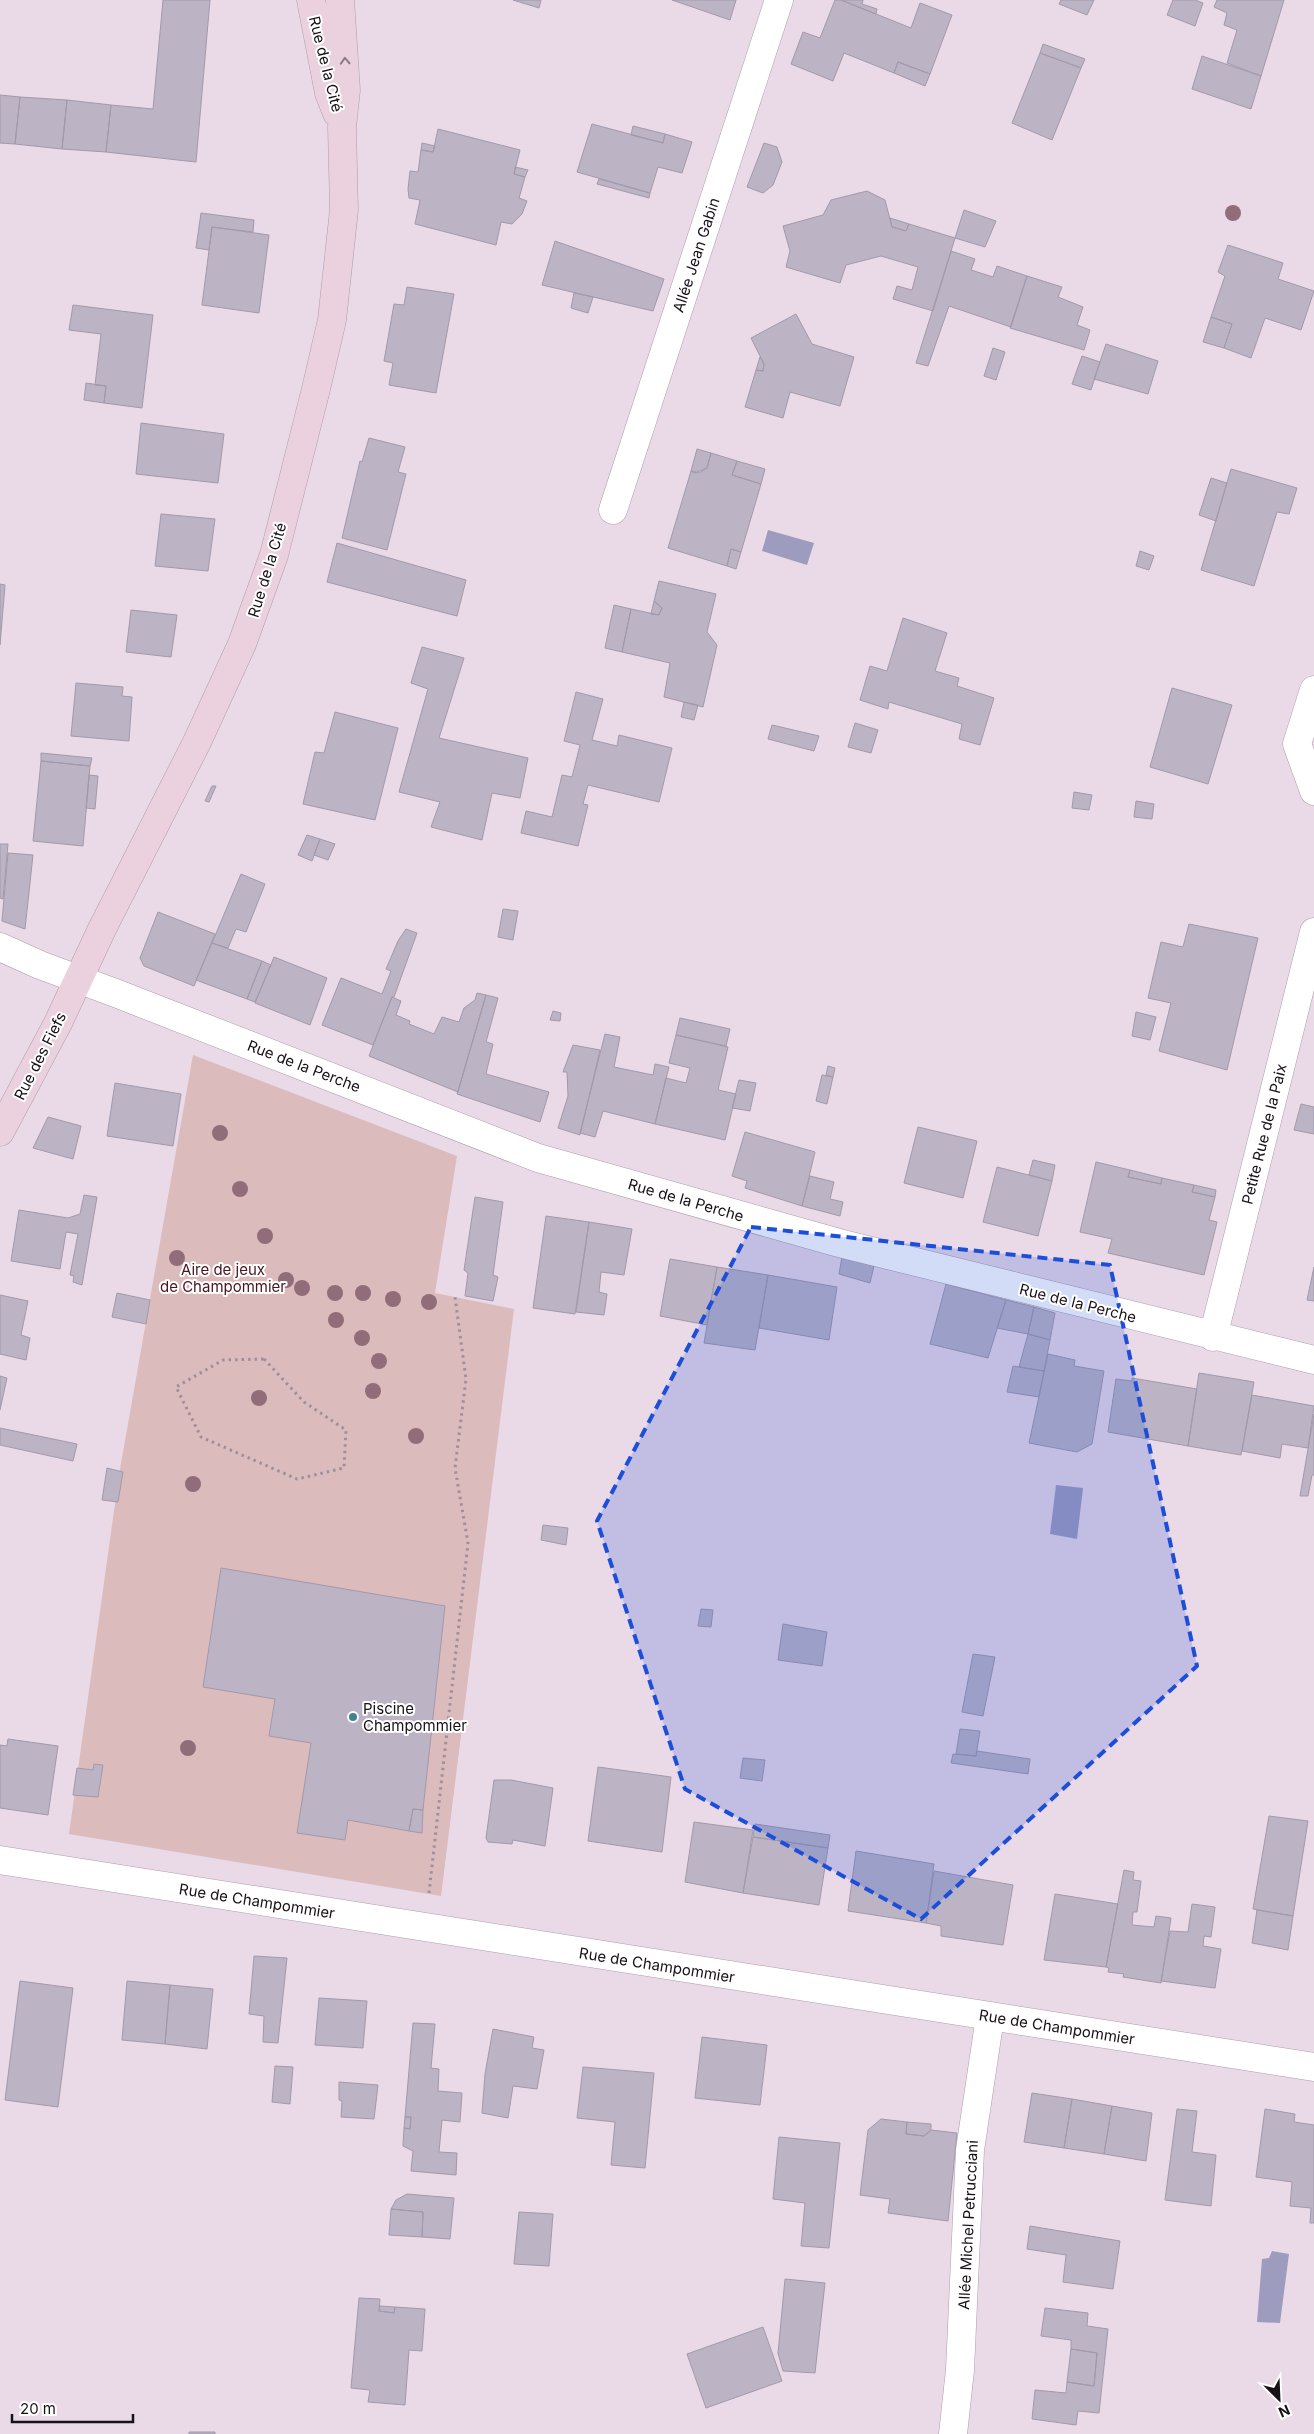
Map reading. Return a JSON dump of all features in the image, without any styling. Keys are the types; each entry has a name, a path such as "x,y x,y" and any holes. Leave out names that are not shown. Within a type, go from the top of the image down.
{"street":[{"name":"Rue de la Cité","path":"311,0 329,93 342,127"},
{"name":"Rue de la Cité","path":"78,979 202,734 242,644 274,554 332,320 344,210 342,127 346,90 340,0"},
{"name":"Allée Jean Gabin","path":"613,510 779,0"},
{"path":"1314,690 1297,744 1314,791"},
{"name":"Petite Rue de la Paix","path":"1214,1337 1314,932"},
{"name":"Rue de la Perche","path":"0,947 40,966 78,979 538,1158 839,1243 1214,1337 1314,1360"},
{"name":"Rue des Fiefs","path":"0,1132 58,1022 78,979"},
{"name":"Rue de Champommier","path":"0,1860 1314,2067"},
{"name":"Allée Michel Petrucciani","path":"953,2434 960,2370 970,2150 990,2017"}],"path":[{"path":"426,1928 468,1543 455,1468 466,1379 455,1296"},
{"path":"264,1359 304,1402 346,1430 344,1468 297,1478 201,1437 176,1387 223,1360 264,1359"}],"highlighted area":[{"path":"751,1227 1110,1265 1197,1666 921,1919 685,1789 597,1521"}],"green space":[{"name":"Aire de jeux de Champommier","path":"193,1055 457,1156 435,1293 514,1309 441,1896 69,1834 119,1475"}],"water":[{"path":"768,530 814,543 807,565 762,551"},
{"path":"1056,1485 1083,1488 1077,1539 1050,1534"},
{"path":"1272,2251 1289,2254 1280,2323 1257,2322 1262,2259 1269,2258"}],"building":[{"path":"163,0 210,0 196,162 106,152 111,105 153,109"},
{"path":"513,0 541,0 539,8"},
{"path":"672,0 736,0 730,20"},
{"path":"835,0 841,0 911,28 920,3 952,15 930,74 898,62 894,73 844,53 833,81 791,64 803,32 820,38"},
{"path":"841,0 863,0 862,4 877,9 876,14"},
{"path":"1061,0 1094,0 1087,15 1059,4"},
{"path":"1173,0 1195,0 1203,3 1195,26 1167,15"},
{"path":"1217,0 1284,0 1261,76 1227,63 1237,30 1224,25 1227,13 1214,7"},
{"path":"1043,44 1085,59 1081,68 1040,53"},
{"path":"1040,53 1081,68 1052,140 1012,123"},
{"path":"1202,56 1261,76 1251,109 1192,89"},
{"path":"898,62 930,74 925,86 894,73"},
{"path":"0,95 20,97 15,144 0,143"},
{"path":"20,97 67,100 62,149 15,144"},
{"path":"67,100 111,105 106,152 62,149"},
{"path":"592,124 663,143 665,134 692,142 682,173 658,167 650,193 577,172"},
{"path":"633,126 665,134 663,143 631,135"},
{"path":"438,129 520,150 514,174 525,177 519,198 527,201 522,214 512,224 501,222 496,245 415,224 420,200 409,198 410,171 418,172 421,150 433,152"},
{"path":"422,143 435,146 433,152 421,150"},
{"path":"764,143 777,147 782,162 773,185 763,193 747,187"},
{"path":"515,167 528,170 525,177 514,174"},
{"path":"599,179 650,193 649,198 597,184"},
{"path":"867,191 885,200 892,227 906,231 909,224 955,238 933,311 893,299 897,286 912,290 918,267 881,256 846,265 840,283 786,267 790,251 783,226 823,215 831,200"},
{"path":"964,210 996,221 985,247 955,238"},
{"path":"201,213 254,220 253,232 212,227 209,250 196,248"},
{"path":"890,218 909,224 906,231 892,227"},
{"path":"212,227 269,235 259,313 202,305"},
{"path":"555,241 664,279 653,311 542,285"},
{"path":"1228,245 1283,263 1278,279 1314,291 1301,330 1265,318 1251,358 1224,348 1232,324 1211,317 1225,276 1218,272"},
{"path":"951,251 975,259 971,270 993,277 997,266 1027,276 1011,327 949,306 928,366 916,363"},
{"path":"1027,276 1062,287 1058,297 1083,307 1077,325 1090,330 1084,350 1010,328"},
{"path":"407,287 454,294 436,393 389,385 393,363 384,361 394,304 404,305"},
{"path":"574,293 593,297 588,313 571,308"},
{"path":"73,305 153,315 142,408 104,403 106,386 95,385 101,334 69,330"},
{"path":"796,314 812,344 854,357 840,406 790,392 783,418 745,407 756,370 763,371 764,364 751,338"},
{"path":"1211,317 1232,324 1224,348 1203,342"},
{"path":"1106,344 1158,361 1148,394 1094,379"},
{"path":"993,348 1005,352 996,380 984,376"},
{"path":"1082,356 1100,362 1091,390 1072,384"},
{"path":"760,357 764,364 763,371 756,370"},
{"path":"86,383 106,386 104,403 84,400"},
{"path":"141,423 224,434 218,483 136,474"},
{"path":"369,438 405,447 398,472 406,474 387,550 342,538 360,461 362,462"},
{"path":"697,449 711,453 707,468 695,473 691,471"},
{"path":"711,453 737,461 732,475 761,484 741,552 731,549 727,566 668,548 691,471 699,473 707,468"},
{"path":"737,461 765,469 761,484 732,475"},
{"path":"1231,469 1297,488 1289,514 1277,512 1254,586 1201,570"},
{"path":"1211,478 1227,483 1216,521 1199,515"},
{"path":"161,514 215,519 208,571 155,566"},
{"path":"337,543 466,580 457,616 327,582"},
{"path":"731,549 741,552 736,569 727,566"},
{"path":"1140,551 1154,556 1149,570 1136,566"},
{"path":"659,581 716,594 707,632 717,645 703,707 664,697 670,663 622,652 631,609 659,615 662,608 654,601"},
{"path":"0,584 5,585 0,645"},
{"path":"654,601 662,608 659,615 651,614"},
{"path":"614,605 631,609 622,652 605,648"},
{"path":"131,610 177,615 171,657 126,652"},
{"path":"903,618 947,633 935,671 959,678 957,686 994,698 980,745 959,739 962,724 889,702 888,709 860,700 870,666 887,671"},
{"path":"422,647 464,658 439,738 528,758 520,798 492,793 482,840 431,827 440,802 399,792 428,689 411,683"},
{"path":"76,683 123,687 122,696 132,697 129,741 71,736"},
{"path":"1172,688 1232,705 1208,784 1150,767"},
{"path":"576,692 603,699 592,740 617,746 619,735 672,748 659,802 588,785 583,804 588,805 578,846 521,833 526,811 552,817 562,775 572,777 580,745 564,741"},
{"path":"684,702 698,705 694,720 681,717"},
{"path":"335,712 398,728 375,820 303,804 315,752 324,753"},
{"path":"855,723 878,730 871,753 848,747"},
{"path":"772,725 819,736 814,751 768,739"},
{"path":"41,753 92,758 90,766 41,761"},
{"path":"41,761 90,766 83,846 33,841"},
{"path":"89,775 98,776 95,809 86,808"},
{"path":"212,786 216,786 209,802 205,801"},
{"path":"1074,792 1092,795 1089,810 1072,808"},
{"path":"1136,801 1154,804 1152,819 1134,817"},
{"path":"307,835 320,839 312,861 298,855"},
{"path":"320,839 335,844 328,860 314,855"},
{"path":"0,844 8,844 3,899 0,898"},
{"path":"8,853 33,855 25,929 2,921"},
{"path":"241,874 265,884 246,932 236,929 228,948 212,943"},
{"path":"503,909 518,911 513,940 498,937"},
{"path":"158,912 215,934 194,986 144,966 140,958"},
{"path":"1189,924 1258,938 1227,1070 1159,1051 1171,1003 1148,998 1161,942 1183,947"},
{"path":"406,929 417,933 394,997 392,997 373,1045 322,1025 341,978 382,994 391,971 386,969 398,941"},
{"path":"212,943 262,961 247,999 196,980"},
{"path":"274,957 327,978 310,1025 255,1003"},
{"path":"262,961 271,965 255,1002 247,999"},
{"path":"477,993 486,995 458,1092 369,1056 392,997 401,1001 396,1015 410,1021 409,1024 434,1034 442,1017 459,1022 464,1008 475,1000"},
{"path":"486,995 498,998 486,1042 493,1044 486,1074 549,1092 540,1122 457,1094"},
{"path":"553,1011 561,1013 560,1021 550,1020"},
{"path":"1136,1012 1156,1017 1150,1040 1132,1036"},
{"path":"680,1018 730,1029 726,1046 676,1035"},
{"path":"605,1034 620,1037 614,1067 653,1075 655,1064 669,1067 655,1124 603,1111 595,1137 580,1133"},
{"path":"676,1035 728,1047 718,1090 736,1094 725,1140 655,1124 666,1078 686,1083 690,1068 669,1063"},
{"path":"573,1045 600,1050 580,1135 558,1128 568,1096 567,1072 563,1072"},
{"path":"828,1066 835,1068 833,1077 826,1075"},
{"path":"822,1075 833,1077 827,1104 816,1101"},
{"path":"739,1080 756,1083 750,1111 732,1108"},
{"path":"115,1083 181,1094 173,1146 107,1136"},
{"path":"1301,1104 1314,1107 1314,1134 1294,1130"},
{"path":"48,1117 81,1126 73,1159 33,1148"},
{"path":"918,1127 977,1141 963,1198 904,1183"},
{"path":"745,1132 815,1152 802,1206 745,1188 747,1181 732,1176"},
{"path":"1033,1160 1055,1165 1052,1181 1029,1175"},
{"path":"1096,1162 1130,1170 1128,1177 1161,1184 1162,1178 1194,1185 1192,1192 1215,1197 1209,1220 1217,1222 1204,1275 1108,1253 1112,1239 1080,1232"},
{"path":"997,1167 1052,1181 1038,1236 983,1222"},
{"path":"1130,1170 1162,1178 1161,1184 1128,1177"},
{"path":"810,1176 834,1182 830,1199 843,1202 840,1216 802,1206"},
{"path":"1194,1185 1216,1190 1215,1197 1192,1192"},
{"path":"84,1195 97,1197 82,1285 73,1282 74,1276 70,1275 78,1234 66,1232 60,1269 11,1261 19,1210 68,1218 80,1214"},
{"path":"475,1197 503,1202 493,1275 498,1277 493,1301 465,1296 468,1273 464,1270"},
{"path":"546,1216 589,1222 575,1314 533,1308"},
{"path":"589,1222 632,1229 624,1275 601,1272 599,1292 607,1294 604,1315 576,1312"},
{"path":"842,1257 874,1266 870,1283 839,1274"},
{"path":"670,1259 717,1267 707,1325 660,1316"},
{"path":"717,1267 768,1275 755,1350 704,1343"},
{"path":"1314,1267 1314,1301 1307,1300"},
{"path":"768,1275 837,1287 829,1340 759,1328"},
{"path":"946,1284 1006,1300 988,1358 930,1344"},
{"path":"117,1293 150,1300 146,1324 112,1317"},
{"path":"0,1295 28,1301 21,1335 30,1338 26,1360 0,1354"},
{"path":"1006,1300 1034,1307 1028,1334 997,1328"},
{"path":"1034,1307 1055,1313 1050,1340 1028,1334"},
{"path":"1028,1334 1050,1340 1044,1371 1019,1367"},
{"path":"1048,1354 1075,1360 1074,1366 1104,1371 1092,1444 1077,1452 1029,1443"},
{"path":"1013,1366 1044,1371 1039,1397 1007,1392"},
{"path":"1199,1373 1254,1382 1241,1455 1188,1446"},
{"path":"0,1376 7,1378 0,1410"},
{"path":"1132,1378 1197,1389 1188,1446 1108,1432 1116,1379 1132,1381"},
{"path":"1252,1395 1314,1406 1308,1448 1282,1444 1280,1458 1242,1451"},
{"path":"1314,1414 1314,1475 1312,1475 1308,1496 1300,1496"},
{"path":"0,1428 77,1444 73,1461 0,1445"},
{"path":"107,1468 123,1472 118,1502 102,1500"},
{"path":"543,1525 568,1528 566,1545 541,1540"},
{"name":"Piscine Champommier","path":"221,1568 445,1606 423,1810 413,1809 409,1831 348,1820 345,1840 297,1833 311,1743 269,1736 275,1699 203,1687"},
{"path":"701,1609 713,1610 711,1627 698,1626"},
{"path":"783,1624 827,1632 822,1666 778,1660"},
{"path":"973,1654 995,1657 983,1716 962,1712"},
{"path":"960,1729 980,1731 976,1756 956,1754"},
{"path":"8,1739 58,1746 48,1815 0,1808 0,1745 7,1746"},
{"path":"977,1751 1030,1759 1028,1774 951,1763 953,1754 976,1756"},
{"path":"743,1758 765,1760 762,1781 740,1778"},
{"path":"94,1764 103,1765 98,1797 73,1795 77,1768 93,1770"},
{"path":"598,1767 671,1777 662,1852 588,1841"},
{"path":"494,1780 511,1780 553,1788 545,1846 513,1840 512,1844 488,1842 486,1838"},
{"path":"413,1809 423,1810 422,1833 409,1831"},
{"path":"1269,1816 1308,1821 1293,1916 1253,1909"},
{"path":"694,1822 753,1830 743,1893 685,1882"},
{"path":"755,1824 830,1835 828,1848 753,1837"},
{"path":"753,1837 828,1848 819,1905 743,1893"},
{"path":"856,1851 934,1864 926,1923 848,1911"},
{"path":"1124,1870 1134,1872 1133,1880 1141,1881 1137,1912 1133,1912 1132,1925 1154,1927 1156,1916 1171,1918 1161,1983 1123,1977 1124,1974 1108,1972 1109,1968 1106,1967"},
{"path":"934,1871 1013,1885 1003,1945 941,1936 941,1926 926,1923"},
{"path":"1055,1894 1118,1904 1106,1967 1044,1960"},
{"path":"1192,1904 1215,1907 1211,1937 1204,1936 1203,1946 1221,1949 1215,1988 1161,1981 1170,1931 1188,1932"},
{"path":"1257,1910 1293,1916 1288,1950 1252,1943"},
{"path":"254,1956 287,1958 278,2043 263,2042 264,2016 249,2014"},
{"path":"20,1981 73,1988 58,2107 5,2100"},
{"path":"127,1981 170,1985 165,2044 122,2040"},
{"path":"170,1985 213,1989 207,2049 165,2044"},
{"path":"319,1998 367,2001 363,2048 315,2045"},
{"path":"413,2023 435,2024 431,2068 439,2069 438,2091 462,2093 460,2122 442,2120 439,2152 457,2153 456,2175 411,2171 413,2151 403,2146 404,2128 410,2129 411,2117 405,2117"},
{"path":"493,2029 534,2037 532,2048 544,2050 537,2089 513,2086 508,2118 482,2113 485,2074"},
{"path":"702,2037 767,2045 760,2105 695,2098"},
{"path":"275,2066 293,2067 290,2104 272,2102"},
{"path":"583,2067 654,2073 645,2168 611,2165 615,2122 577,2118"},
{"path":"339,2082 378,2085 374,2119 341,2117 342,2101 339,2100"},
{"path":"1032,2093 1072,2099 1064,2148 1024,2142"},
{"path":"1072,2099 1112,2106 1104,2154 1064,2148"},
{"path":"1112,2106 1152,2113 1146,2161 1104,2154"},
{"path":"1177,2109 1197,2111 1192,2152 1216,2155 1211,2206 1165,2200"},
{"path":"1265,2109 1295,2114 1294,2122 1314,2125 1314,2223 1310,2223 1311,2208 1290,2206 1292,2182 1256,2177"},
{"path":"405,2117 411,2117 410,2129 404,2128"},
{"path":"881,2119 907,2122 906,2134 924,2136 931,2130 957,2133 948,2221 888,2213 890,2199 860,2195 868,2130"},
{"path":"907,2122 931,2124 931,2130 924,2136 906,2134"},
{"path":"779,2137 840,2143 829,2248 801,2246 805,2203 773,2199"},
{"path":"407,2194 454,2198 450,2239 422,2237 423,2212 391,2209 396,2200"},
{"path":"391,2209 423,2212 422,2237 389,2235"},
{"path":"519,2212 553,2214 549,2266 514,2264"},
{"path":"1030,2226 1120,2241 1113,2289 1063,2282 1066,2255 1027,2249"},
{"path":"785,2279 825,2283 815,2373 783,2371 778,2353"},
{"path":"359,2298 380,2299 379,2311 394,2313 395,2307 425,2309 422,2351 409,2350 405,2405 368,2402 370,2390 351,2388"},
{"path":"380,2306 395,2307 394,2313 379,2311"},
{"path":"1045,2308 1088,2313 1087,2326 1108,2329 1099,2413 1078,2411 1076,2425 1032,2419 1035,2390 1066,2393 1067,2382 1094,2386 1097,2353 1071,2349 1071,2340 1041,2336"},
{"path":"763,2327 782,2381 706,2408 687,2354"},
{"path":"1071,2349 1097,2353 1094,2386 1067,2382"},
{"path":"189,2432 215,2432 215,2434 189,2434"}],"place":[{"name":"Piscine Champommier","path":"353,1717"}]}
